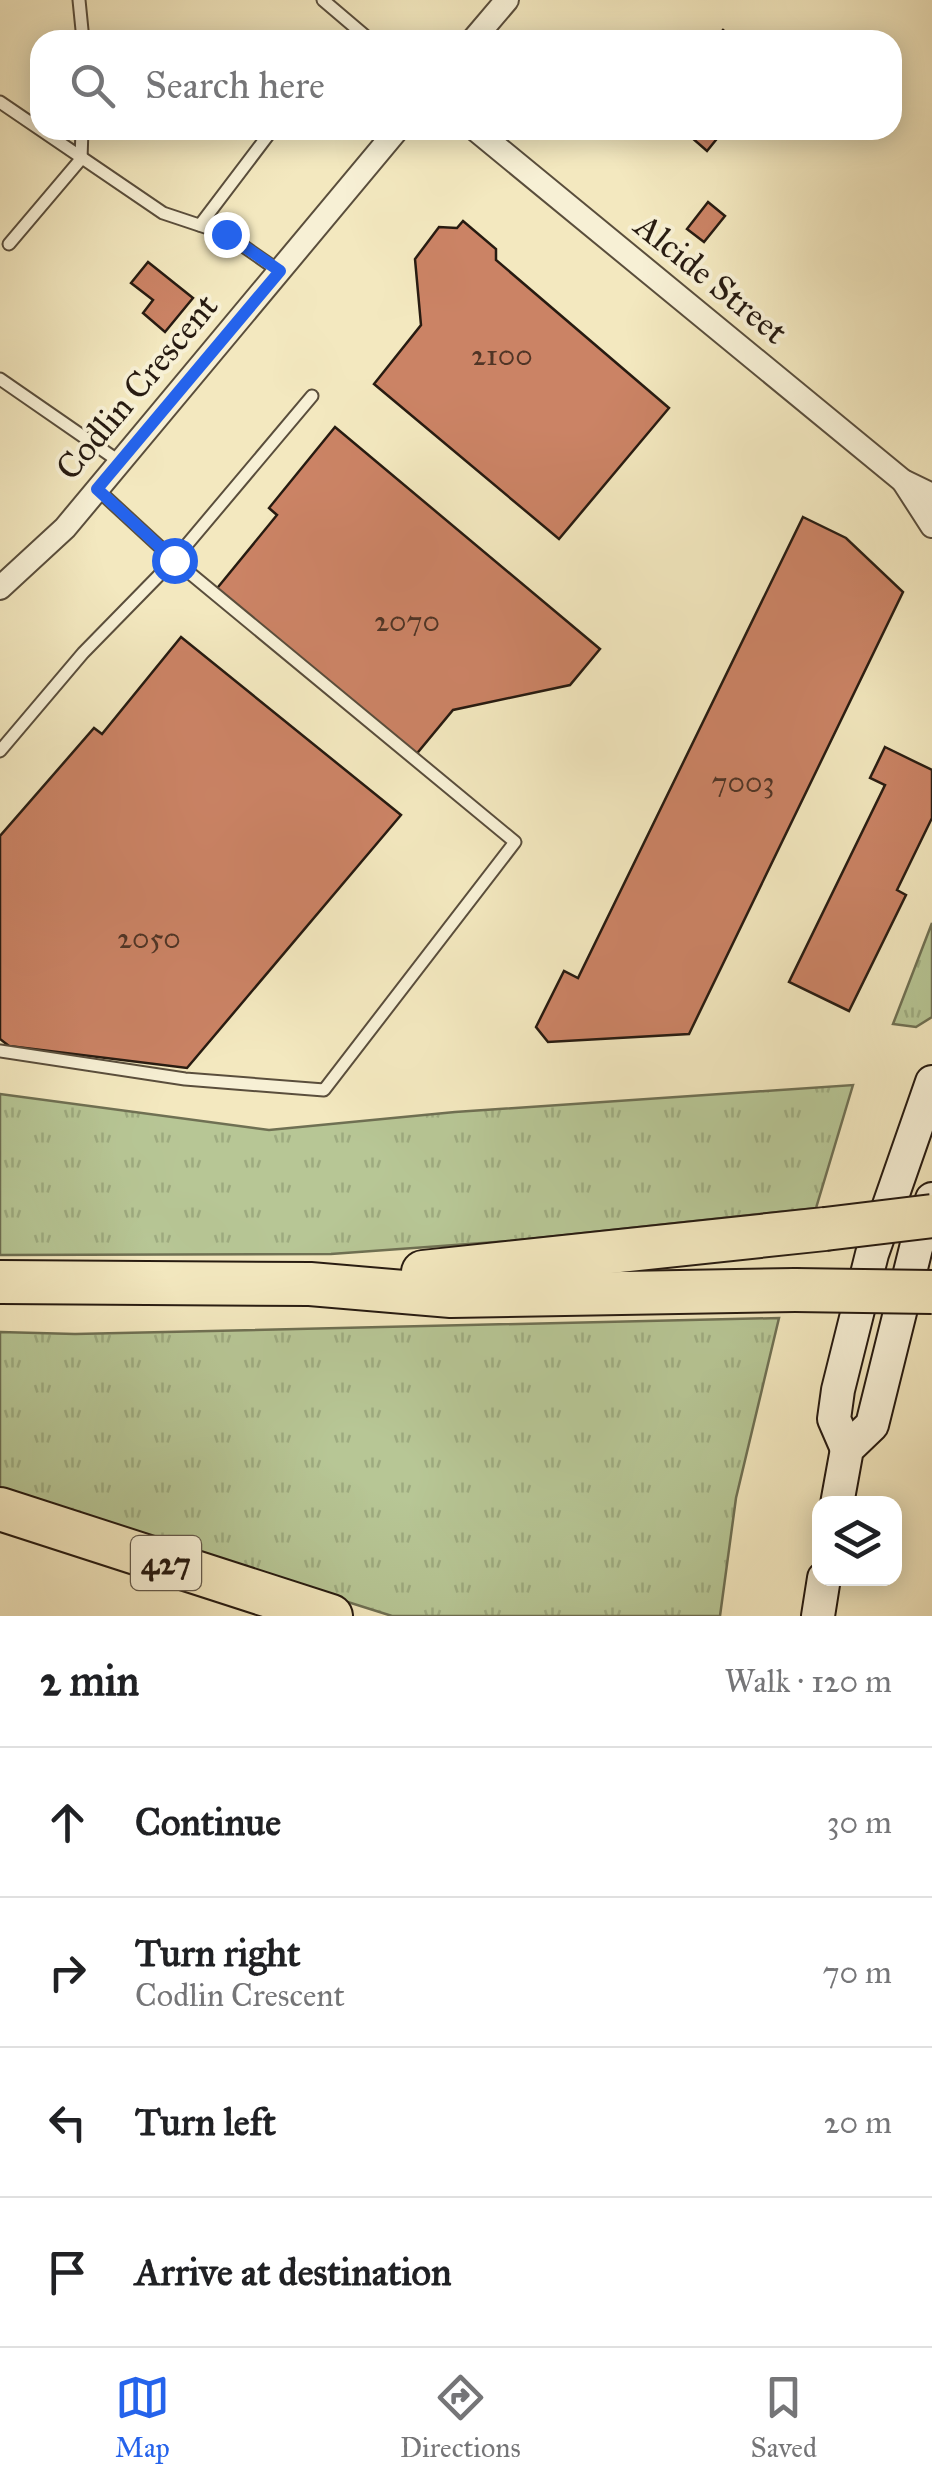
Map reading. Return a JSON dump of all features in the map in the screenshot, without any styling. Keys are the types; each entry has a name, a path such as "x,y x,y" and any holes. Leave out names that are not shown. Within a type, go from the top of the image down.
{"highway":[{"path":"310,1284 932,1216"},
{"path":"0,1282 310,1284 450,1296 796,1290 932,1292"},
{"name":"427","path":"0,1509 332,1616"}],"main road":[{"path":"848,1450 834,1418 838,1390 872,1254 932,1082"},
{"path":"839,1496 848,1450 872,1425 932,1200"},
{"path":"818,1616 823,1586"}],"street":[{"path":"481,30 505,1"},
{"name":"Codlin Crescent","path":"0,588 65,528 389,140"},
{"name":"Alcide Street","path":"488,140 903,482 932,495"},
{"name":"Alcide Street","path":"903,482 932,526"}],"lane":[{"path":"79,0 82,30"},
{"path":"323,0 358,30"},
{"path":"0,102 30,123"},
{"path":"54,140 163,213 226,234 280,271"},
{"path":"9,244 81,159 82,140"},
{"path":"200,225 264,140"},
{"path":"0,380 120,462"},
{"path":"0,750 83,654 174,560 312,396"},
{"path":"0,1052 185,1079 324,1090 515,842 174,560 97,489"}],"green space":[{"path":"932,923 932,1017 916,1027 893,1024"},
{"path":"853,1085 816,1208 510,1241 331,1254 0,1255 0,1094 269,1130 455,1112"},
{"path":"779,1318 736,1498 720,1616 392,1616 0,1492 0,1332 75,1334"}],"building":[{"path":"694,140 716,140 707,151"},
{"path":"708,202 725,216 704,242 687,229"},
{"path":"463,221 496,249 496,260 669,408 559,539 374,384 421,325 415,259 439,227 457,228"},
{"path":"148,262 193,298 165,332 143,313 153,300 131,283"},
{"path":"335,427 600,649 570,685 453,710 414,757 214,592 277,515 269,508"},
{"path":"803,517 846,538 903,592 689,1034 548,1042 536,1027 564,971 578,978"},
{"path":"181,637 401,815 187,1068 9,1046 0,1039 0,836 94,728 102,734"},
{"path":"885,747 932,770 932,818 897,890 906,895 849,1011 789,982 885,785 870,778"}],"route":[{"path":"174,560 97,489 280,271 226,234"}]}
